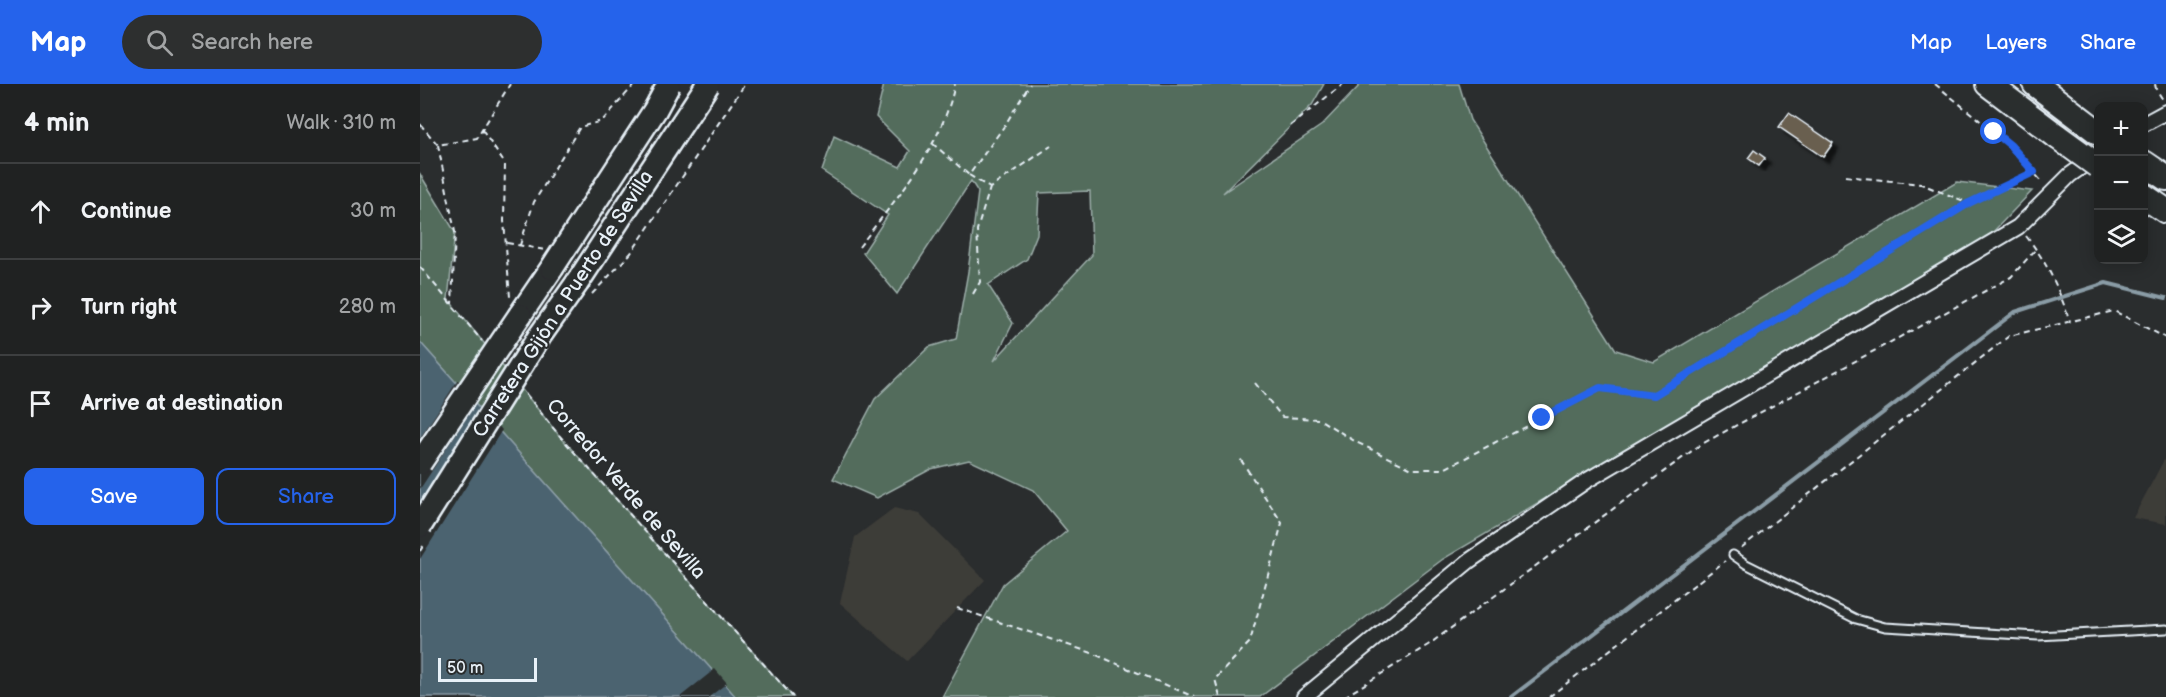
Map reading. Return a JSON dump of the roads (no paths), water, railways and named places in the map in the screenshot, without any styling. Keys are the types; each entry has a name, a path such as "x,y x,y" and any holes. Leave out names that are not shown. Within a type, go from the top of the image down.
{"highway":[{"name":"Carretera Gijón a Puerto de Sevilla","path":"420,463 515,310 552,267 655,110 669,84"},
{"name":"Carretera Gijón a Puerto de Sevilla","path":"420,526 539,337 582,292 708,84"},
{"path":"1989,84 2094,163"},
{"path":"2035,84 2090,126"},
{"path":"2148,166 2166,178"},
{"path":"2148,199 2166,211"}],"street":[{"path":"2148,122 2166,112"},
{"path":"1304,697 1469,561 1586,481 2021,230 2070,175 2097,156"}],"lane":[{"path":"1733,555 1746,564 1856,619 1885,627 2038,636 2166,629"}],"water":[{"path":"420,342 736,697 420,697"}],"waterway":[{"path":"1511,697 2015,312 2106,283 2166,298"}]}
